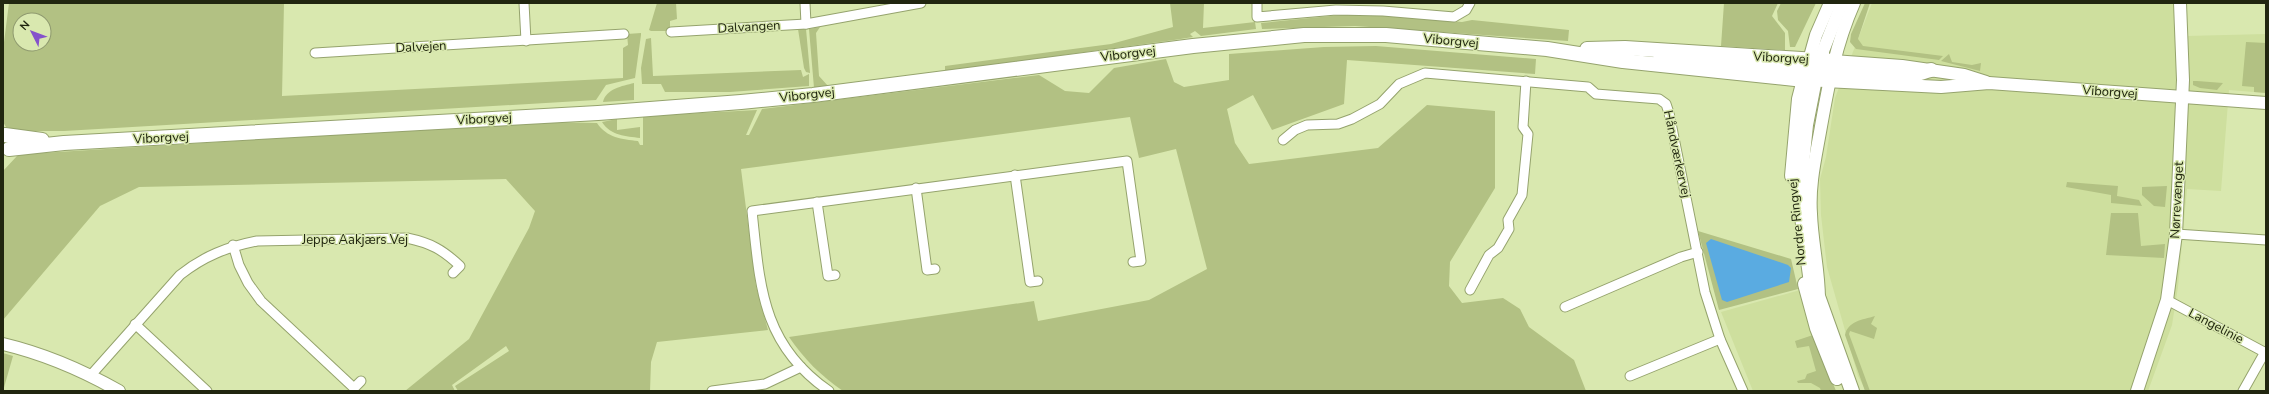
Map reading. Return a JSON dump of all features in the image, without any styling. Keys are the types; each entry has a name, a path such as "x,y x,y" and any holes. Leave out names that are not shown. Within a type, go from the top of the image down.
{"main road":[{"name":"Viborgvej","path":"6,155 64,143 598,113 741,102 812,95 1193,46 1304,35 1386,35 1547,49 1640,63 1819,71"},
{"name":"Viborgvej","path":"1547,49 1625,48 1819,71"},
{"path":"1852,391 1819,299 1811,283 1802,217 1801,173 1806,125 1819,71 1908,76 1931,70"},
{"name":"Nordre Ringvej","path":"1819,71 1799,99 1792,174 1794,216 1804,283 1817,328 1843,391"},
{"name":"Viborgvej","path":"4,134 64,143"},
{"path":"4,134 6,155"}],"street":[{"path":"524,3 526,41"},
{"path":"805,3 806,24"},
{"name":"Dalvangen","path":"671,32 806,24 921,3"},
{"path":"1257,3 1257,18 1336,10 1383,11 1454,17 1466,10 1470,3"},
{"name":"Nordre Ringvej","path":"1819,71 1816,34 1830,3"},
{"path":"1819,71 1823,51 1842,3"},
{"name":"Nordre Ringvej","path":"1819,71 1854,3"},
{"name":"Nørrevænget","path":"2137,391 2167,300 2176,234 2183,40 2180,3"},
{"name":"Dalvejen","path":"315,53 624,34"},
{"name":"Viborgvej","path":"1931,70 1964,75 1989,83"},
{"name":"Viborgvej","path":"1819,71 1941,87 1989,83 2266,103"},
{"name":"Håndværkervej","path":"1283,140 1295,130 1307,125 1338,124 1352,119 1380,104 1399,84 1425,73 1588,87 1596,94 1654,97 1662,101 1669,112 1705,292 1720,339 1743,391"},
{"path":"1470,290 1489,255 1498,248 1509,229 1508,220 1522,195 1528,134 1523,127 1526,81"},
{"path":"829,391 801,368 773,327 764,303 760,283 752,211 1127,161 1141,261 1133,262"},
{"path":"1015,175 1030,282 1038,281"},
{"path":"916,188 927,270 935,269"},
{"path":"817,202 828,276 835,275"},
{"path":"2176,234 2266,240"},
{"name":"Jeppe Aakjærs Vej","path":"91,375 180,275 202,259 233,245 257,241 407,238 426,242 440,250 460,266 453,273"},
{"path":"233,245 245,277 261,301 354,388 361,381"},
{"path":"1565,307 1681,256 1698,252"},
{"name":"Langelinie","path":"2167,300 2265,352"},
{"path":"135,324 207,391"},
{"path":"1630,376 1720,339"},
{"path":"3,344 60,361 91,375 107,388 119,391"},
{"path":"2243,391 2265,352"},
{"path":"712,391 765,384 801,368"}],"shaded area":[{"path":"9,3 284,3 282,96 623,78 623,48 628,45 627,34 641,33 635,78 606,85 596,100 64,131 19,131 6,127 3,122 3,50"},
{"path":"657,3 676,3 677,19 670,21 670,31 649,30"},
{"path":"1170,3 1204,3 1203,28 1255,22 1256,29 1201,36 1195,31 1190,34 1193,37 945,71 945,66 1111,44 1173,27"},
{"path":"1724,3 1778,3 1772,16 1785,33 1785,50 1721,46"},
{"path":"1781,3 1816,3 1795,47 1790,47 1788,31 1778,20 1777,11"},
{"path":"1865,3 1870,3 1858,39 1863,46 1943,56 1939,60 1856,49 1850,42 1851,34"},
{"path":"1872,3 2184,3 2186,36 2266,34 2266,93 2229,90 2221,191 2187,189 2178,287 2172,325 2148,391 1866,391 1858,376 1827,267 1821,215 1820,179 1826,157 1835,98"},
{"path":"1375,14 1462,22 1472,20 1569,30 1568,41 1355,26 1262,29 1261,23 1341,15"},
{"path":"820,27 816,33 819,76 828,86 814,88 809,29"},
{"path":"798,29 806,29 810,73 806,72 804,68"},
{"path":"651,38 653,76 801,70 803,77 809,74 809,86 730,92 665,92 661,84 642,84 641,68 646,39"},
{"path":"2246,42 2266,43 2266,93 2254,92 2254,87 2242,86"},
{"path":"1376,46 1536,59 1535,74 1347,60 1344,104 1272,130 1253,95 1227,109 1235,143 1249,164 1378,148 1427,105 1495,111 1495,188 1450,262 1449,286 1462,303 1503,298 1520,309 1529,327 1574,360 1586,391 843,391 813,367 789,337 1034,301 1038,321 1149,300 1207,269 1176,149 1139,158 1130,117 741,169 756,286 768,330 657,342 651,362 650,391 458,391 455,386 509,351 506,346 452,385 455,391 405,391 469,339 529,228 535,211 506,179 139,187 100,206 3,320 3,171 17,156 25,154 540,122 597,123 610,135 638,141 640,145 643,145 643,116 757,110 746,135 749,135 762,109 1039,75 1065,91 1089,93 1114,68 1166,59 1174,82 1184,87 1229,80 1229,54 1324,47"},
{"path":"1949,54 1952,62 1972,65 1981,63 1980,71 1941,61"},
{"path":"2193,81 2223,83 2217,90 2200,88 2193,85"},
{"path":"634,83 634,100 603,102 607,94 611,91"},
{"path":"617,119 617,130 640,127 640,138 614,133 602,122"},
{"path":"2067,182 2118,186 2117,196 2139,200 2142,206 2111,203 2111,195 2066,187"},
{"path":"2167,186 2165,207 2154,206 2142,195 2142,187"},
{"path":"2111,213 2138,213 2141,246 2165,244 2164,258 2106,255"},
{"path":"1698,231 1791,259 1798,289 1719,310"},
{"path":"1800,290 1812,332 1836,391 1753,391 1721,312"},
{"path":"1875,316 1871,324 1877,328 1874,339 1850,331 1849,334 1870,391 1865,391 1845,335 1852,324"},
{"path":"1813,335 1836,391 1821,391 1820,388 1811,383 1798,383 1797,381 1805,379 1807,374 1816,371 1809,346 1797,348 1795,341"},
{"path":"3,353 13,356 3,391"}],"water":[{"path":"1711,239 1788,265 1791,268 1789,282 1727,302 1722,300 1706,243"}]}
